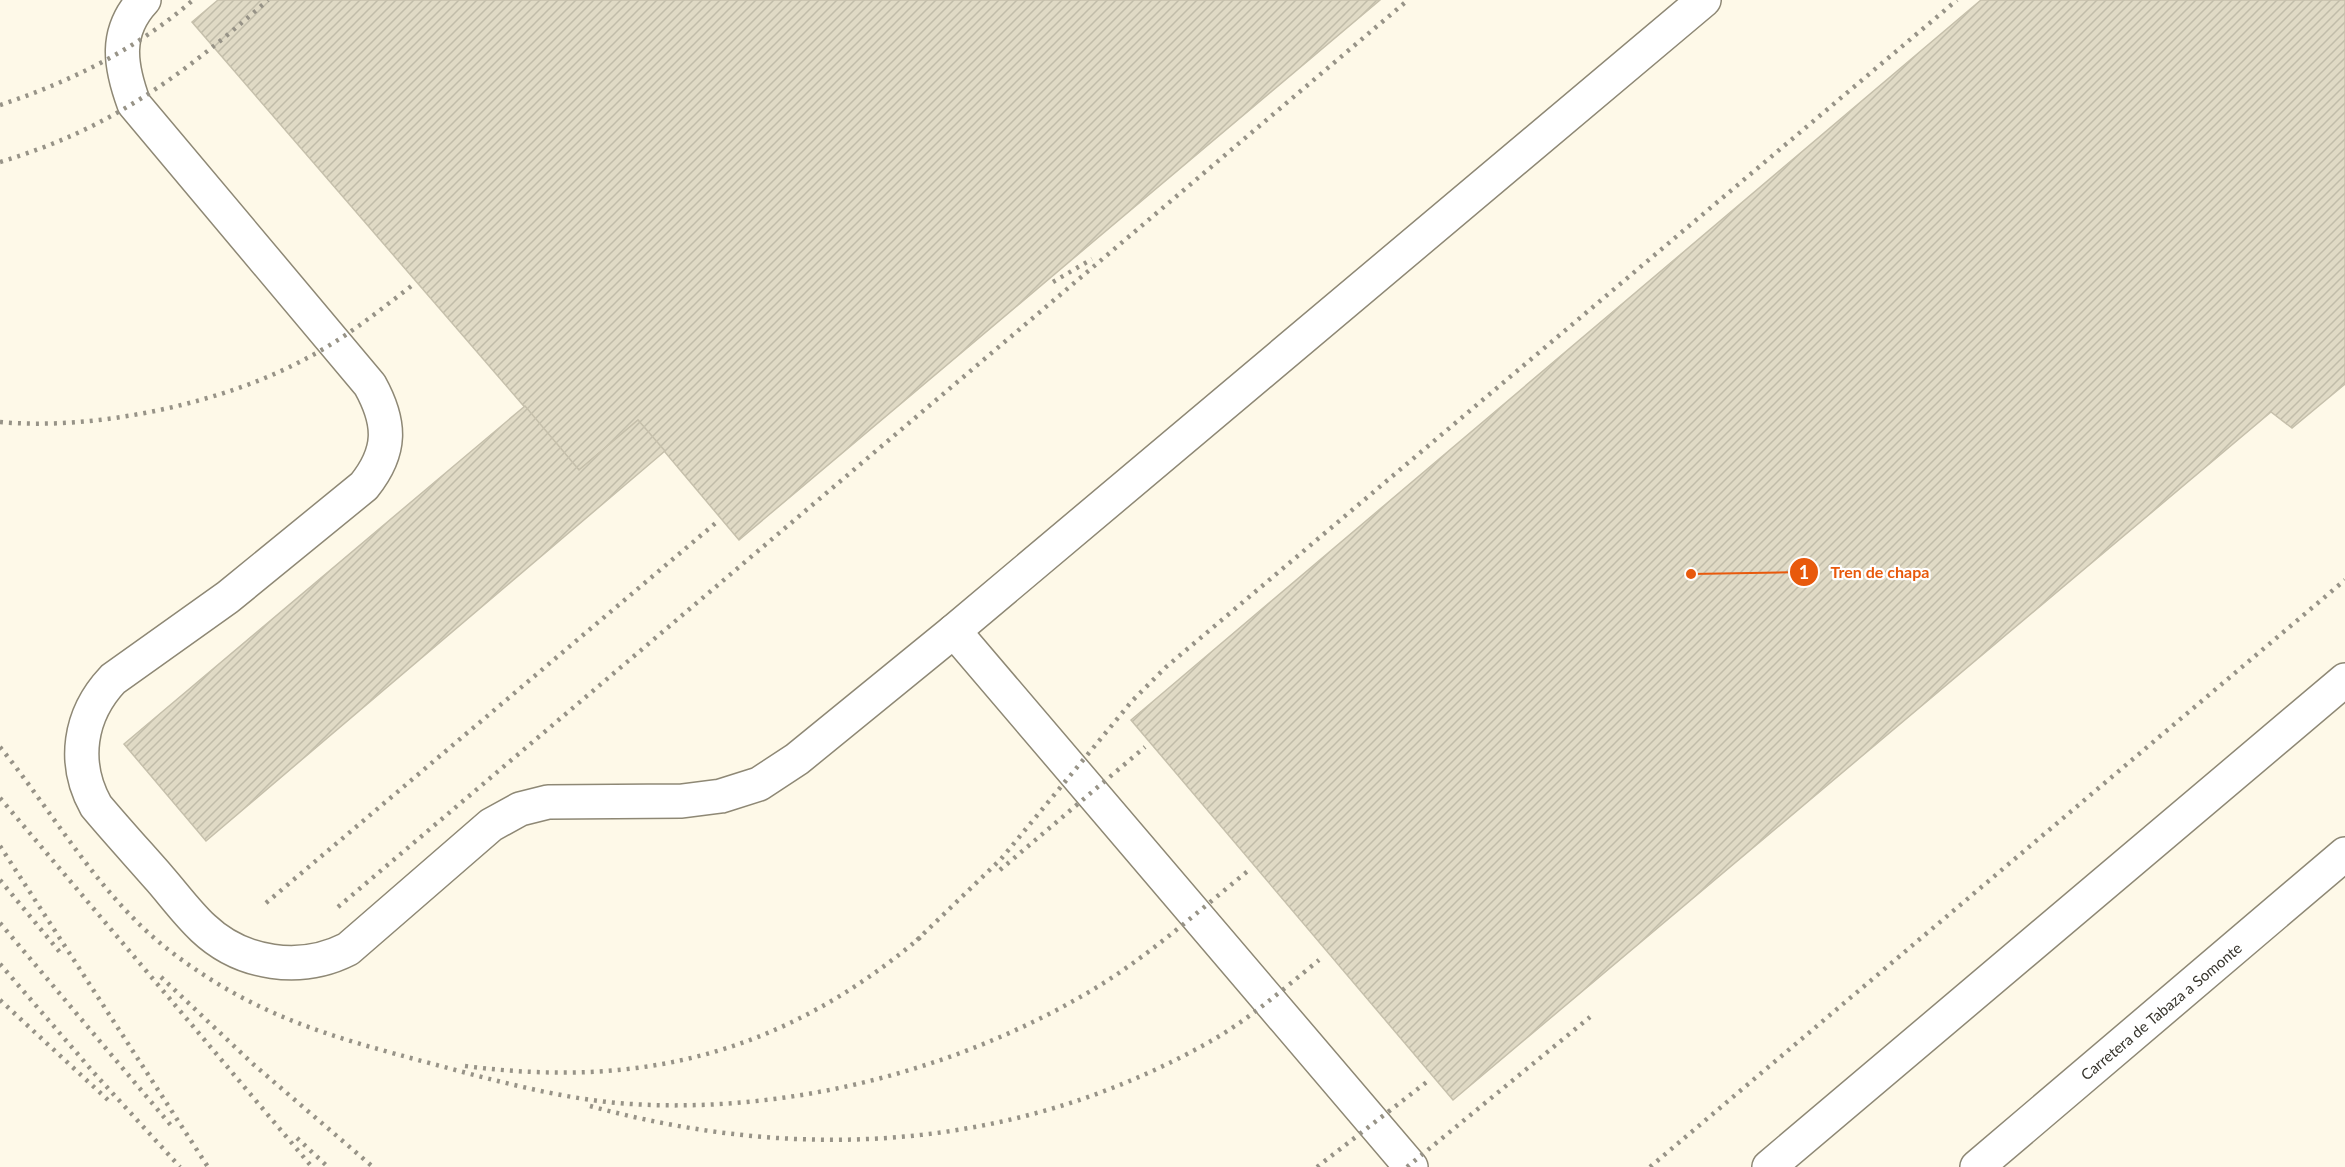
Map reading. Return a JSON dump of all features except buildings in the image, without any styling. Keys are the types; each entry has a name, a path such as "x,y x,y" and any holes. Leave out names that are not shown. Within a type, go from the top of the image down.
{"street":[{"path":"144,0 136,8 126,28 121,52 125,80 134,104 370,385 385,416 383,453 375,472 364,486 228,597 113,679 100,693 84,726 82,770 87,789 96,806 212,935 240,952 262,960 310,963 330,958 348,949 491,825 520,809 548,802 682,801 721,796 759,784 797,759 954,631 1704,0"},
{"path":"954,631 1411,1167"},
{"path":"1769,1167 2345,680"},
{"name":"Carretera de Tabaza a Somonte","path":"1977,1167 2345,854"}],"railway":[{"path":"0,105 77,75 126,49 172,18 193,0"},
{"path":"0,162 40,149 77,133 144,97 206,52 268,0"},
{"path":"338,907 1408,0"},
{"path":"917,940 1001,859 1132,701 1166,667 1957,0"},
{"path":"1053,282 1092,259"},
{"path":"0,422 37,424 118,418 200,400 239,388 276,373 337,341 414,284"},
{"path":"266,903 718,521"},
{"path":"1650,1167 2345,580"},
{"path":"0,747 79,854 122,906 170,951 233,993 296,1022 361,1044 524,1087 570,1097 617,1103 676,1105 737,1103 797,1096 857,1084 916,1068 974,1048 1029,1024 1104,983 1168,937 1249,870"},
{"path":"1000,870 1145,747"},
{"path":"0,798 312,1167"},
{"path":"0,846 208,1167"},
{"path":"0,880 63,956"},
{"path":"0,923 174,1129"},
{"path":"465,1066 530,1072 592,1072 651,1066 708,1054 764,1035 817,1009 870,976 922,936"},
{"path":"590,1106 668,1124 747,1135 825,1140 902,1137 979,1126 1055,1108 1129,1081 1202,1046 1248,1017 1319,960"},
{"path":"0,964 95,1074 180,1167"},
{"path":"161,977 253,1064 373,1167"},
{"path":"0,1000 108,1100"},
{"path":"1407,1167 1590,1017"},
{"path":"1317,1167 1428,1081"},
{"path":"297,1138 328,1167"}],"place":[{"name":"Tren de chapa","path":"1691,574"}]}
